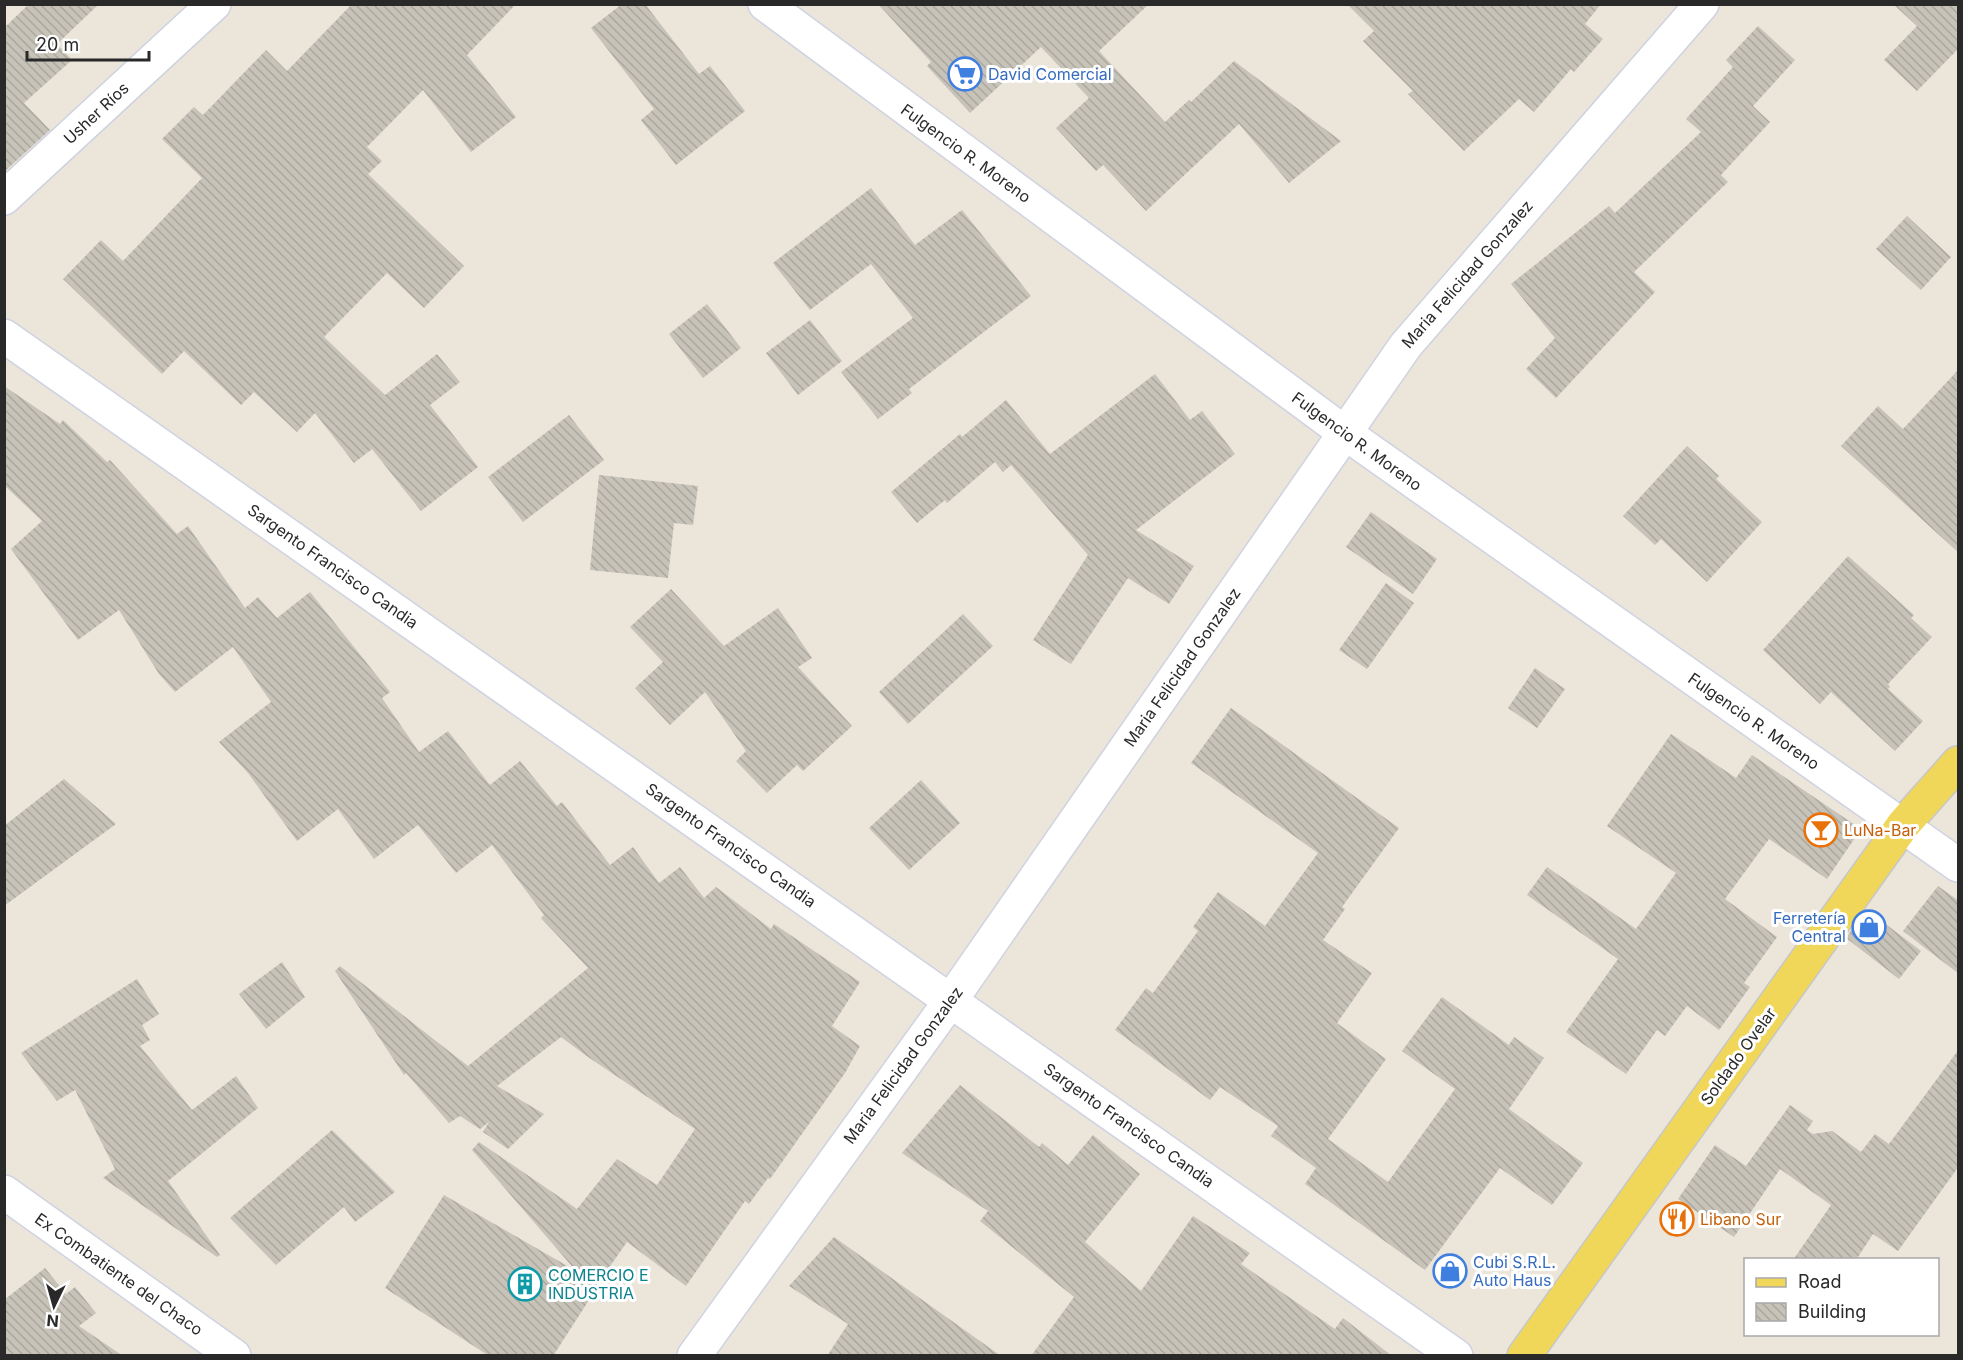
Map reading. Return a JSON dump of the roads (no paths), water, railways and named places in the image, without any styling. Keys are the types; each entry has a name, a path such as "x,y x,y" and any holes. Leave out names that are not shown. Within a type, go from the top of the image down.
{"main road":[{"name":"Soldado Ovelar","path":"1524,1356 1903,825 1959,763"}],"street":[{"name":"Usher Ríos","path":"4,198 214,4"},
{"name":"Fulgencio R. Moreno","path":"765,4 1345,433 1959,865"},
{"name":"Maria Felicidad Gonzalez","path":"694,1356 951,1000 1406,345 1702,4"},
{"name":"Sargento Francisco Candia","path":"4,336 1456,1356"},
{"name":"Ex Combatiente del Chaco","path":"4,1192 234,1356"}],"place":[{"name":"David Comercial","path":"965,74"},
{"name":"LuNa-Bar","path":"1821,830"},
{"name":"Ferretería Central","path":"1869,927"},
{"name":"Libano Sur","path":"1677,1219"},
{"name":"Cubi S.R.L. Auto Haus","path":"1450,1271"},
{"name":"COMERCIO E INDUSTRIA","path":"525,1284"}]}
